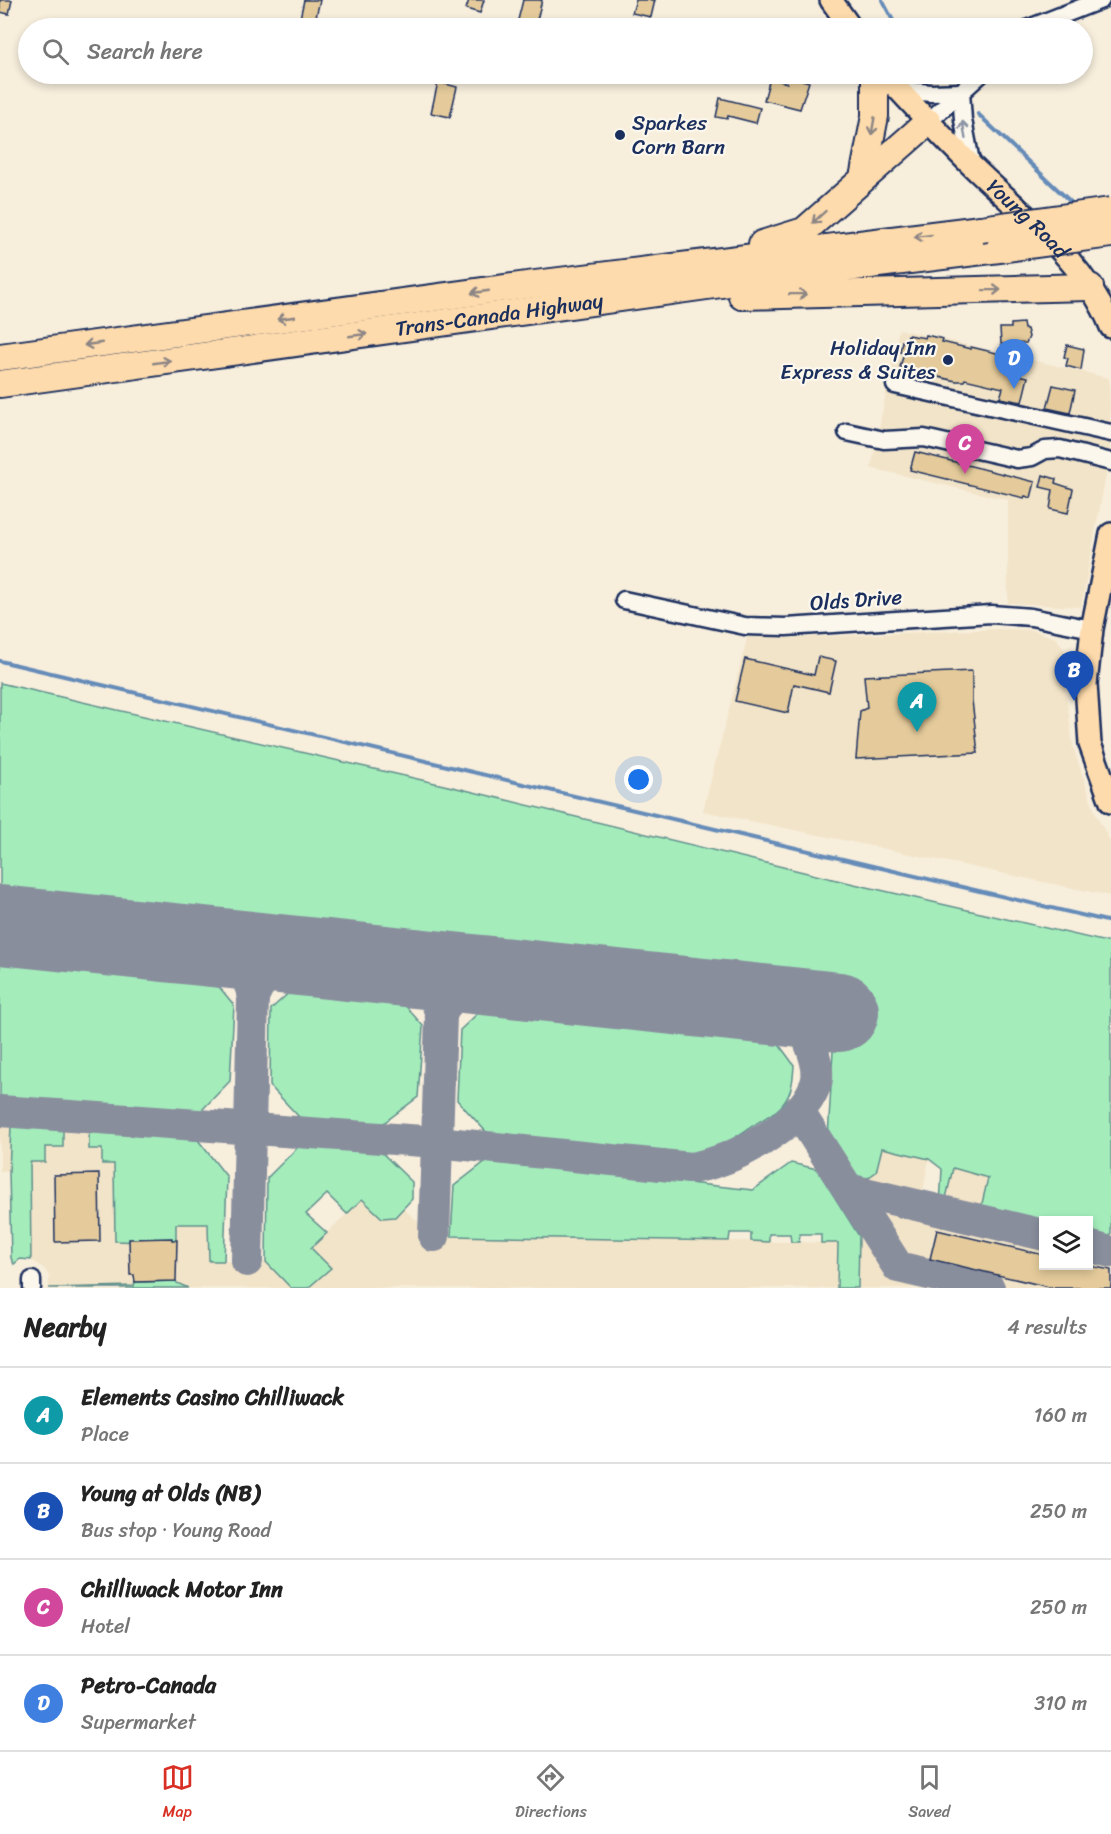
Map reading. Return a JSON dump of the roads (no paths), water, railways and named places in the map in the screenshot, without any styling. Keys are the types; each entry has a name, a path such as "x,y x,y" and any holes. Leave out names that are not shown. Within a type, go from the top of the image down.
{"highway":[{"path":"863,178 875,116 875,84"},
{"path":"527,285 753,247 804,231 928,122"},
{"name":"Trans-Canada Highway","path":"0,357 527,285 1111,211"},
{"name":"Trans-Canada Highway","path":"0,384 757,279 1111,234"},
{"path":"530,312 602,308 697,297 1090,287"}],"main road":[{"path":"831,0 844,18"},
{"name":"Young Road","path":"893,84 972,167 1058,248 1090,287 1111,327"},
{"path":"1111,534 1092,629 1086,684 1090,744 1111,802"}],"street":[{"path":"1055,18 1101,0"},
{"path":"928,122 970,84"},
{"path":"899,90 931,93 961,92"},
{"path":"961,92 963,120 972,167"},
{"path":"896,385 1111,434"},
{"path":"847,432 884,440 924,438 1017,459 1032,457 1045,450 1059,449 1111,462"},
{"name":"Olds Drive","path":"624,600 745,626 786,627 991,614 1031,617 1092,629"}],"waterway":[{"path":"882,0 892,18"},
{"path":"978,114 1075,206"},
{"path":"0,661 1111,922"}],"place":[{"name":"Sparkes Corn Barn","path":"620,135"},
{"name":"Holiday Inn Express & Suites","path":"948,360"},
{"name":"Petro-Canada","path":"1014,389"},
{"name":"Chilliwack Motor Inn","path":"965,474"},
{"name":"Young at Olds (NB)","path":"1074,701"},
{"name":"Elements Casino Chilliwack","path":"917,732"}]}
